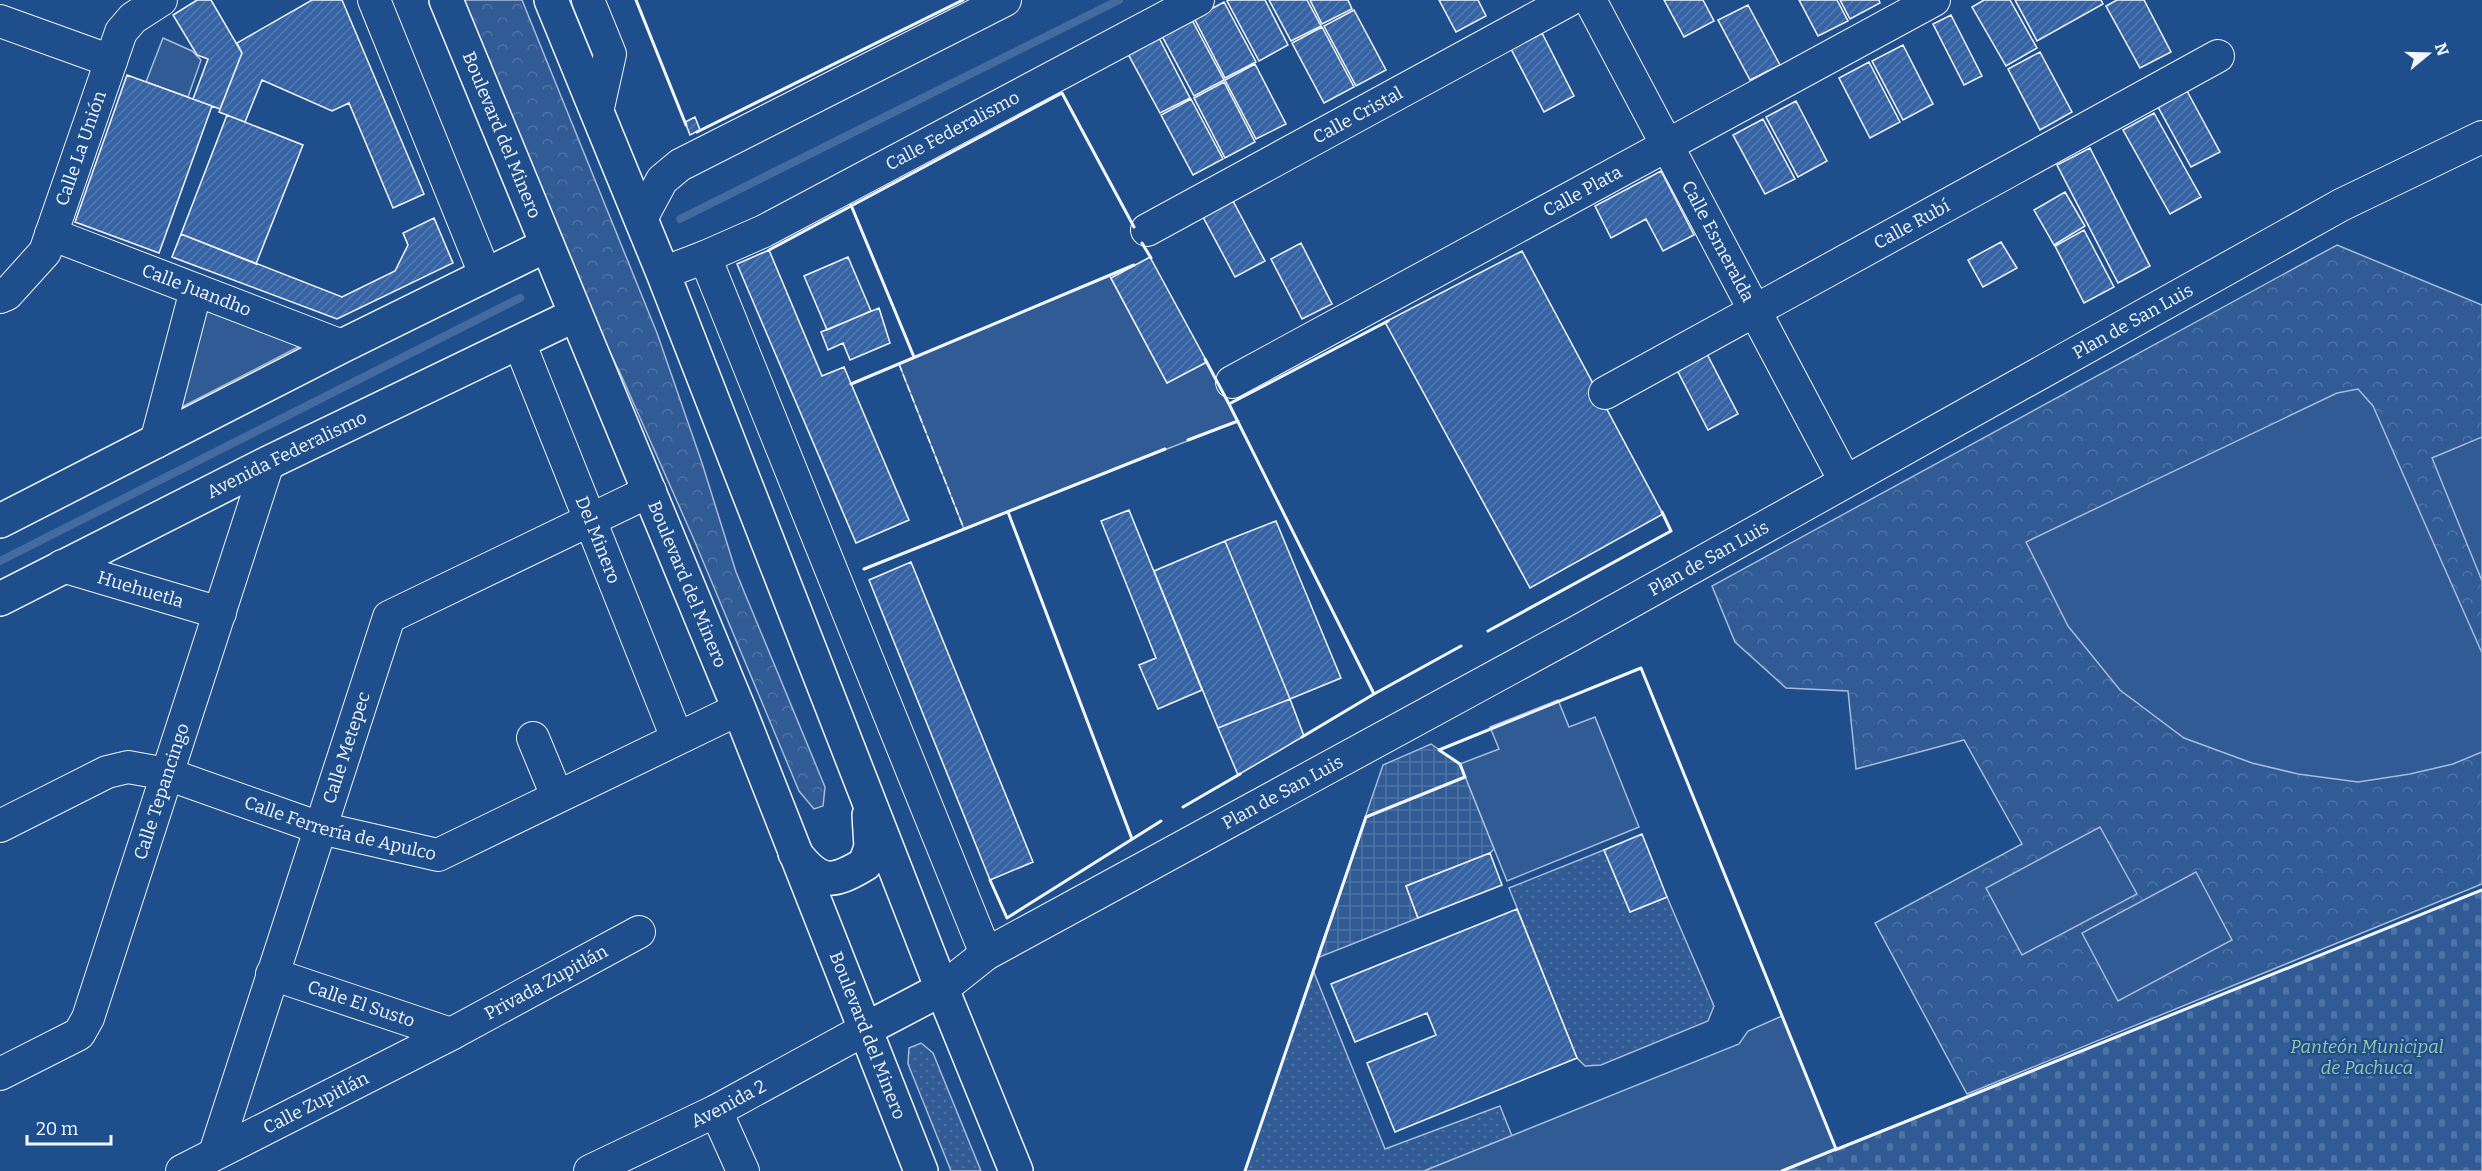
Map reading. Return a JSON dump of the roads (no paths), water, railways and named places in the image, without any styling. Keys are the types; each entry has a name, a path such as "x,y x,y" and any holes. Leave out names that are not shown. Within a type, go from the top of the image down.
{"main road":[{"name":"Boulevard del Minero","path":"446,0 650,491 921,1171"},
{"path":"551,0 663,273 942,989 1016,1171"},
{"path":"0,521 342,346 547,245"},
{"name":"Avenida Federalismo","path":"0,599 268,463 575,315"},
{"path":"793,849 809,870 825,879 844,877 866,864 872,847 865,791"},
{"path":"864,1030 942,989"}],"street":[{"name":"Calle La Unión","path":"0,297 7,294 45,252 121,32 133,18 161,0"},
{"path":"374,0 485,274"},
{"path":"588,0 610,54 597,112"},
{"path":"641,219 662,180 680,165 1005,0"},
{"name":"Calle Federalismo","path":"663,273 764,231 1198,0"},
{"name":"Calle Cristal","path":"1147,230 1569,0"},
{"name":"Calle Esmeralda","path":"1590,0 1845,481"},
{"name":"Calle Plata","path":"1232,382 1934,0"},
{"path":"0,21 111,61"},
{"name":"Calle Rubí","path":"1605,393 2218,56"},
{"name":"Plan de San Luis","path":"942,989 986,954 1575,633 2340,205 2482,137"},
{"name":"Calle Juandho","path":"51,234 342,346"},
{"path":"705,257 986,954"},
{"path":"156,442 196,290"},
{"name":"Del Minero","path":"519,342 677,738"},
{"name":"Calle Tepancingo","path":"0,1074 79,1034 88,1018 268,463"},
{"name":"Calle Metepec","path":"215,1154 389,618 650,491"},
{"name":"Huehuetla","path":"62,567 220,613"},
{"name":"Calle Ferrería de Apulco","path":"0,826 107,772 128,767 168,774 320,828 438,855 738,709"},
{"path":"533,738 557,796"},
{"name":"Privada Zupitlán","path":"451,1034 639,932"},
{"name":"Calle El Susto","path":"272,974 451,1034"},
{"name":"Avenida 2","path":"590,1171 716,1112 864,1030"},
{"name":"Calle Zupitlán","path":"182,1171 451,1034"},
{"path":"716,1112 743,1171"}],"waterway":[{"path":"680,219 1119,0"},
{"path":"0,561 520,298"}],"park label":[{"name":"Panteón Municipal de Pachuca","path":"2367,1057"}]}
